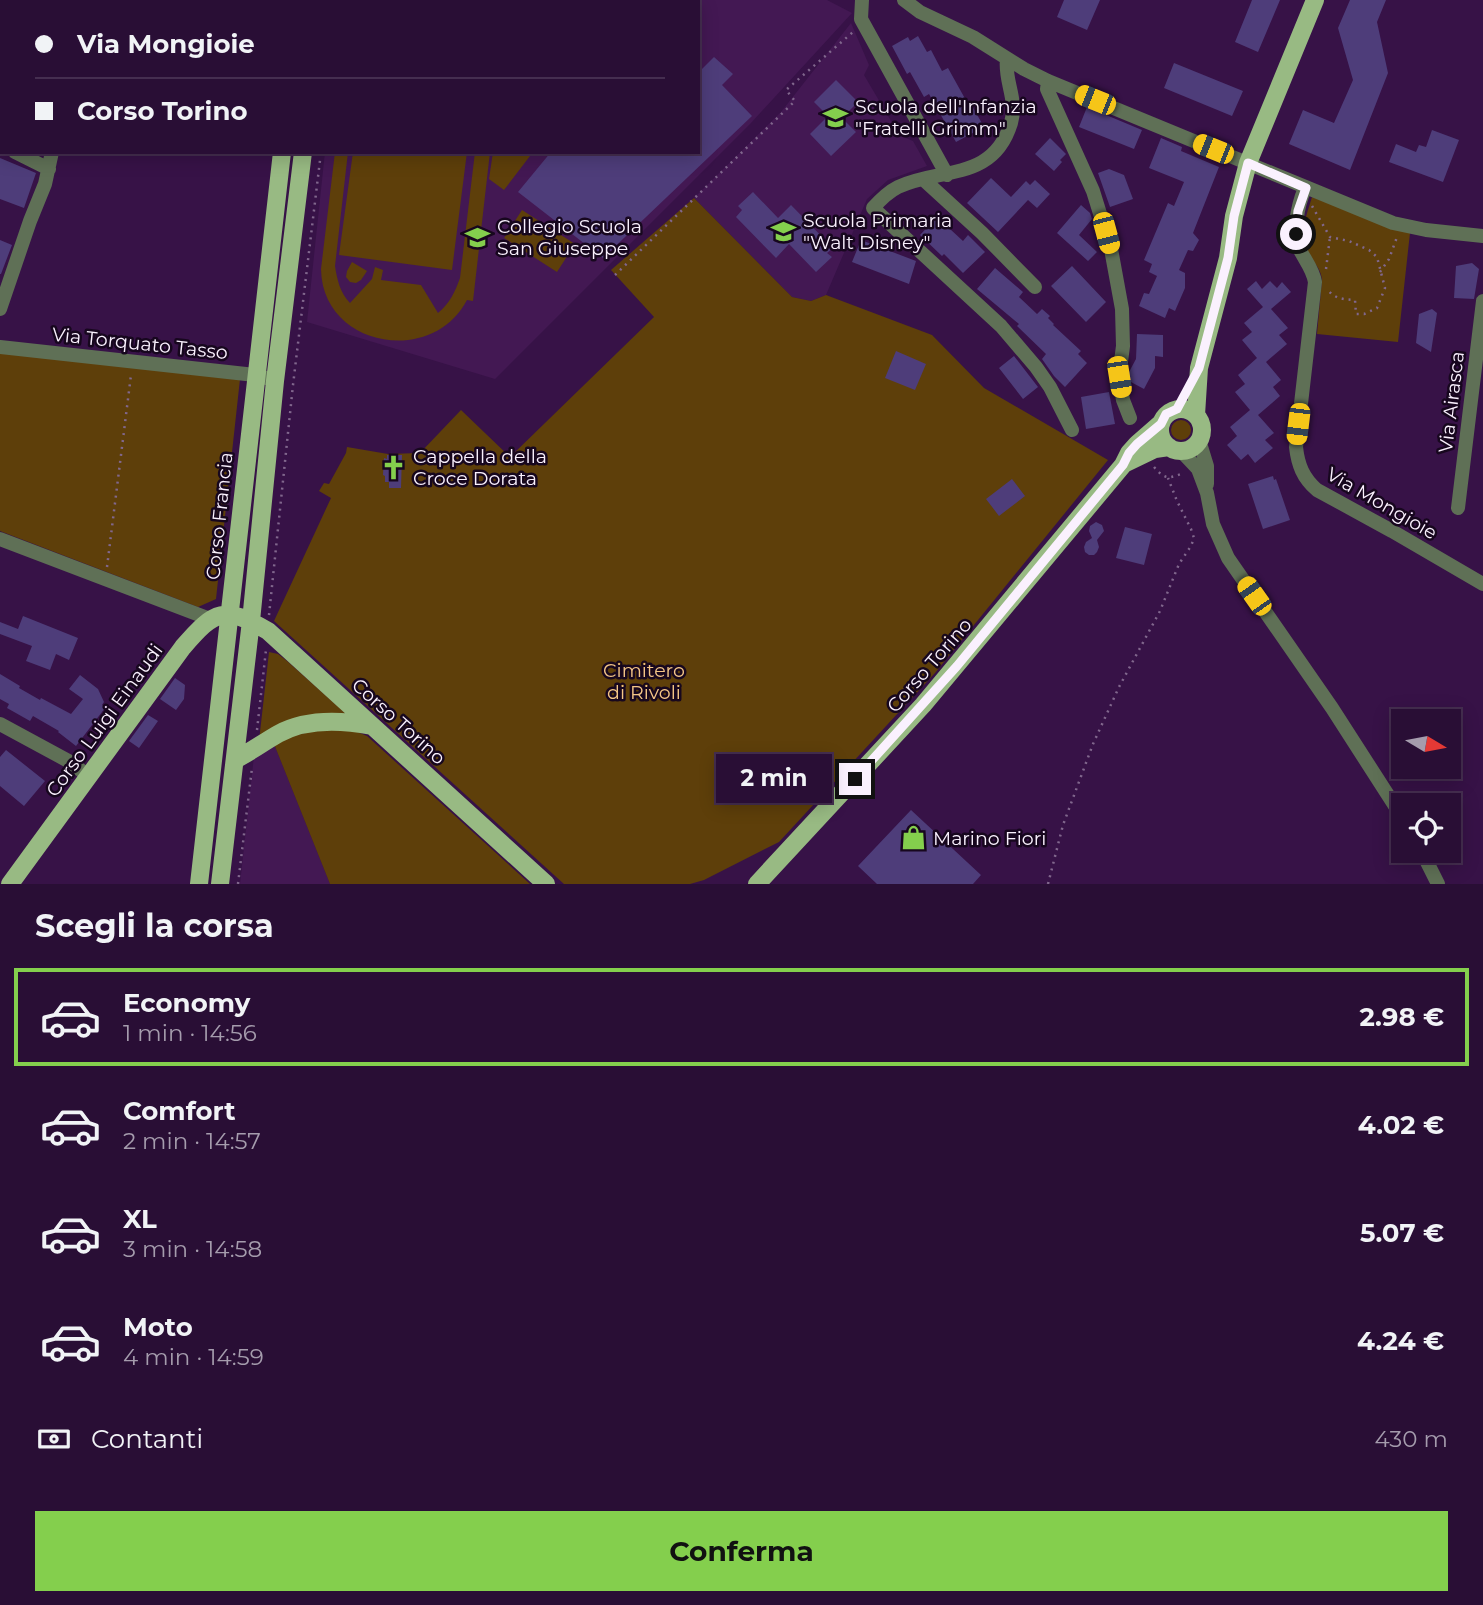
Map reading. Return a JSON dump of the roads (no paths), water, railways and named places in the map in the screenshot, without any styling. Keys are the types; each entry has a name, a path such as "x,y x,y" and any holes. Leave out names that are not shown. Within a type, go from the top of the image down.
{"main road":[{"path":"1196,415 1177,409 1166,414 1161,424 1161,437 1175,449 1193,446 1199,440 1202,428 1196,415 1199,368 1228,258 1234,216 1248,163 1315,0"},
{"name":"Corso Francia","path":"199,884 282,154"},
{"path":"220,884 303,154"},
{"path":"1177,409 1199,368"},
{"name":"Corso Torino","path":"757,884 923,705 1123,465 1129,453 1161,424"},
{"name":"Corso Torino","path":"1123,465 1155,449 1175,449"},
{"path":"210,619 229,614 251,621"},
{"name":"Corso Luigi Einaudi","path":"10,884 183,648 210,619"},
{"name":"Corso Torino","path":"251,621 268,631 547,884"},
{"path":"235,760 281,733 314,722 353,722 375,727"}],"street":[{"path":"863,0 860,12 864,23 947,175"},
{"path":"904,0 920,12 973,37 1048,81 1305,189 1402,225 1445,233 1483,236"},
{"path":"1007,59 1006,68 1012,92 1012,121 998,149 977,165 897,187 873,208 1001,326 1051,387 1072,430"},
{"path":"1048,81 1047,89 1093,191 1111,249 1122,309 1123,346 1119,377 1130,418"},
{"path":"19,154 49,169"},
{"path":"0,309 5,281 49,169 52,154"},
{"path":"923,179 1035,286"},
{"name":"Via Mongioie","path":"1305,189 1298,211 1296,234 1315,282 1296,447 1301,470 1317,491 1483,584"},
{"name":"Via Airasca","path":"1458,508 1483,301"},
{"name":"Via Torquato Tasso","path":"0,347 255,375 275,381"},
{"path":"1199,440 1207,466 1207,493"},
{"path":"1175,449 1198,469 1207,493 1213,524 1228,558 1332,708 1391,800"},
{"path":"0,540 210,619"},
{"path":"0,724 72,763 89,776"},
{"path":"1428,863 1438,884"}],"place":[{"name":"Scuola dell'Infanzia \"Fratelli Grimm\"","path":"835,117"},
{"name":"Scuola Primaria \"Walt Disney\"","path":"783,231"},
{"name":"Collegio Scuola San Giuseppe","path":"477,237"},
{"name":"Cappella della Croce Dorata","path":"393,467"},
{"name":"Marino Fiori","path":"913,838"}],"park label":[{"name":"Cimitero di Rivoli","path":"644,681"}]}
